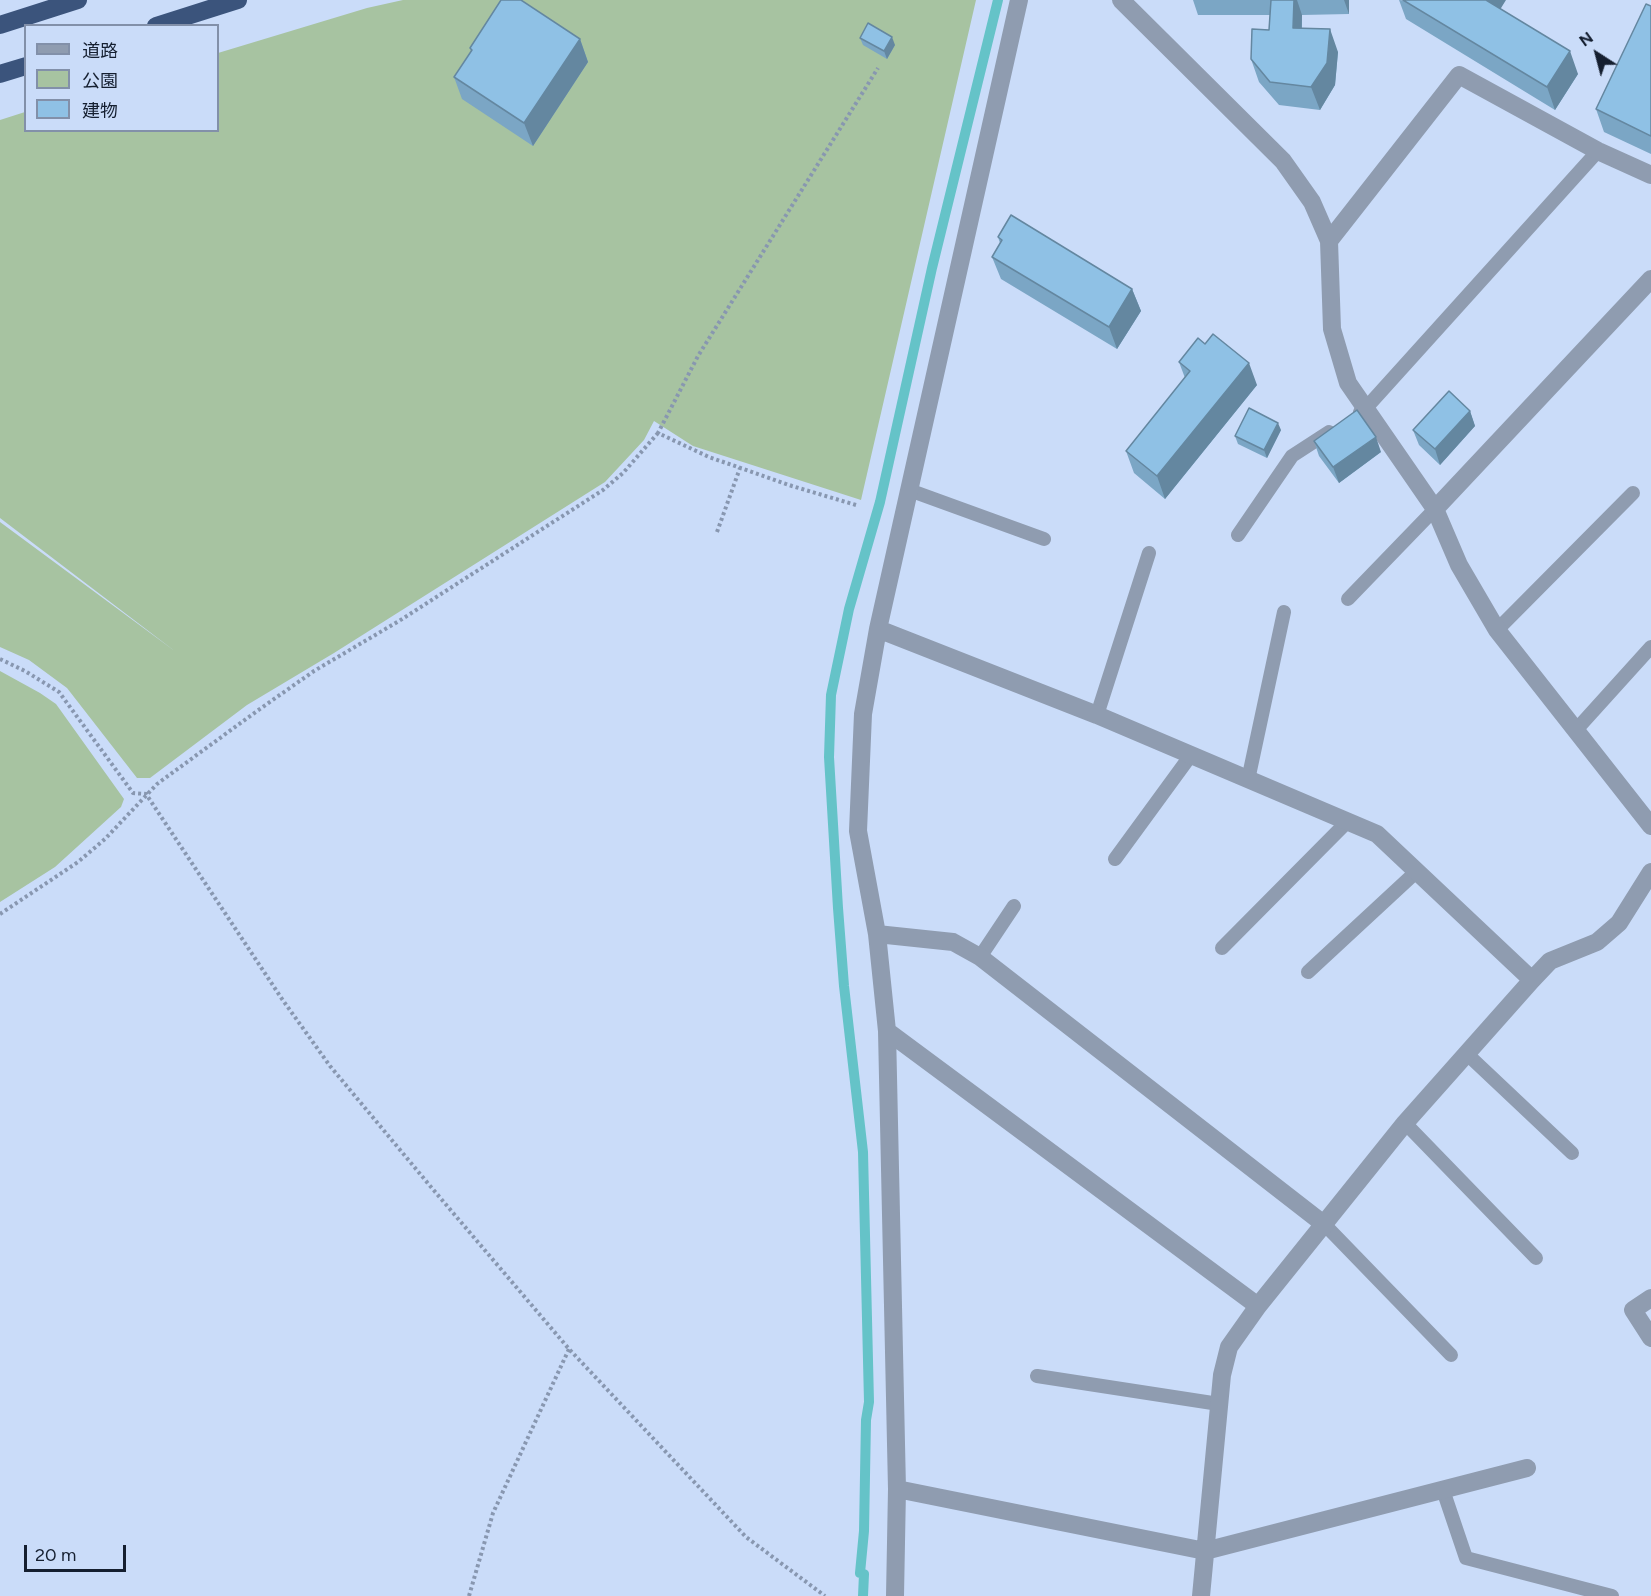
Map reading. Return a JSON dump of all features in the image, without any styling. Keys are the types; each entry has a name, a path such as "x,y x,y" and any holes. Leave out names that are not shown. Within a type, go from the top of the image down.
{"highway":[{"path":"0,25 78,0"},
{"path":"162,24 238,0"},
{"path":"0,74 24,67"}],"street":[{"path":"895,1596 897,1489 887,1031 877,934 858,831 863,714 878,629 1019,0"},
{"path":"1121,0 1283,160 1312,202 1329,241 1332,329 1348,383 1435,509 1459,565 1497,630 1651,826"},
{"path":"1329,241 1459,75 1598,151 1651,175"},
{"path":"1435,509 1651,279"},
{"path":"878,629 1097,715 1377,834 1532,980"},
{"path":"1201,1596 1218,1404 1229,1347 1258,1306 1405,1123 1532,980 1550,960 1597,942 1619,923 1651,872"},
{"path":"877,934 953,942 980,957 1325,1225"},
{"path":"887,1031 1258,1306"},
{"path":"1651,1298 1633,1310 1651,1338"},
{"path":"897,1489 1205,1551 1527,1468"}],"lane":[{"path":"1238,535 1292,456 1366,408 1598,151"},
{"path":"909,490 1044,539"},
{"path":"1497,630 1633,493"},
{"path":"1348,599 1435,509"},
{"path":"1097,715 1149,553"},
{"path":"1248,780 1284,612"},
{"path":"1576,730 1651,648"},
{"path":"1115,859 1191,755"},
{"path":"1222,948 1347,822"},
{"path":"1308,972 1416,872"},
{"path":"980,957 1014,906"},
{"path":"1467,1054 1572,1153"},
{"path":"1405,1123 1536,1258"},
{"path":"1325,1225 1451,1355"},
{"path":"1037,1376 1218,1404"},
{"path":"1443,1490 1466,1557 1611,1596"}],"path":[{"path":"0,914 78,862 105,839 146,794 196,755 314,671 399,621 603,490 622,473 658,433 698,356 878,68"},
{"path":"658,433 709,457 856,505"},
{"path":"717,532 740,468"},
{"path":"0,659 59,692 133,793 146,794"},
{"path":"146,794 244,944 330,1066 569,1349 746,1537 825,1596"},
{"path":"469,1596 493,1513 569,1349"}],"green space":[{"path":"403,0 976,0 861,500 693,446 654,421 644,440 605,482 334,653 247,705 150,778 137,778 67,688 29,660 0,647 0,522 176,652 0,518 0,120 24,112 24,132 219,132 219,53 367,8"},
{"path":"0,671 56,704 124,799 121,807 55,867 0,902"}],"building":[{"path":"501,0 521,0 580,39 524,123 454,77"},
{"path":"1271,0 1294,0 1293,28 1330,29 1327,63 1311,87 1270,82 1251,59 1252,29 1269,30"},
{"path":"1403,0 1486,0 1570,51 1547,87"},
{"path":"1646,4 1651,6 1651,136 1596,109"},
{"path":"868,23 892,37 884,51 860,38"},
{"path":"1011,215 1132,289 1109,327 992,257 1002,240 998,237"},
{"path":"1213,334 1249,363 1157,476 1126,451 1190,371 1179,362 1198,338 1205,344"},
{"path":"1449,391 1470,411 1435,449 1413,430"},
{"path":"1249,408 1278,423 1264,450 1235,436"},
{"path":"1357,410 1376,437 1333,467 1314,441"}],"waterway":[{"path":"863,1596 864,1574 860,1573 864,1531 866,1420 869,1402 863,1152 844,986 838,908 829,757 831,695 849,609 880,502 932,268 998,0"}]}
